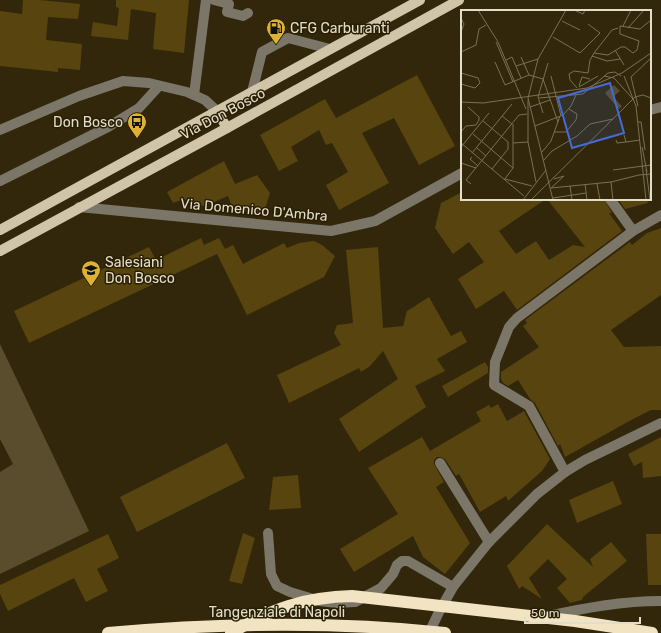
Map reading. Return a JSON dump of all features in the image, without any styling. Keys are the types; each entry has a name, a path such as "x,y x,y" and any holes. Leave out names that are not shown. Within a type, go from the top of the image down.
{"highway":[{"path":"231,633 273,611 292,604 332,596 352,596 575,621 652,633"},
{"name":"Tangenziale di Napoli","path":"108,633 176,628 284,625 351,627 445,633"}],"main road":[{"name":"Via Don Bosco","path":"0,230 420,0"},
{"name":"Via Don Bosco","path":"0,251 459,0"},
{"path":"218,111 227,128"}],"street":[{"path":"194,95 206,0"},
{"path":"214,0 229,4 227,12 243,16 248,13"},
{"path":"252,92 262,52 288,38 330,49"},
{"path":"0,130 79,96 123,81 187,92 205,100 218,111"},
{"path":"0,181 108,127 139,108 159,86"},
{"path":"651,110 661,107"},
{"name":"Via Domenico D'Ambra","path":"79,207 331,231 375,221 461,174"},
{"path":"611,200 633,231"},
{"path":"565,472 529,406 494,385 495,362 509,327 517,318 633,231 661,215"},
{"path":"429,633 453,588 489,542 537,494 565,472 585,460 661,423"},
{"path":"440,463 489,542"},
{"path":"268,533 271,574 277,586 290,592 337,603 355,602 381,588 393,574 397,565 402,561 408,561 453,588"},
{"path":"439,612 524,621 593,606 635,601 661,601"}],"shaded area":[{"path":"0,344 89,531 0,574 0,472 13,464 0,439"}],"building":[{"path":"23,0 80,4 78,19 48,17 46,40 82,44 80,70 58,68 58,72 0,66 0,11 22,14"},
{"path":"116,0 189,0 184,53 153,49 156,13 131,9 128,40 91,36 93,22 117,26 119,8 116,7"},
{"path":"417,75 455,146 419,165 394,118 362,133 389,183 339,210 326,185 348,172 332,143 326,145 319,130 291,147 298,161 279,171 260,135 325,99 336,118"},
{"path":"224,161 235,184 257,175 270,193 264,213 233,210 228,196 205,206 188,202 184,199 173,203 167,192"},
{"path":"461,193 461,200 545,200 499,231 516,254 536,241 549,260 573,245 585,247 548,200 605,200 612,213 609,213 622,231 517,310 504,291 476,309 458,279 484,262 469,242 453,254 435,228 441,203"},
{"path":"619,200 647,200 648,203 625,209"},
{"path":"661,228 661,295 611,330 624,347 661,346 661,410 651,410 565,457 560,444 558,446 535,403 530,399 518,380 508,386 503,383 501,379 501,372 539,347 523,326 527,323 525,320 630,242 632,245 647,233"},
{"path":"201,238 204,245 219,238 225,249 233,245 243,264 284,243 287,248 299,243 314,241 322,245 335,256 324,277 247,315 217,254 29,343 14,311 149,247 156,260"},
{"path":"378,247 383,328 403,326 407,311 429,297 451,336 461,331 467,342 437,359 445,371 415,386 426,407 359,452 339,419 398,379 383,351 370,366 361,372 359,368 289,403 277,375 341,345 334,333 337,325 353,323 346,250"},
{"path":"485,362 488,367 488,373 448,397 442,386"},
{"path":"498,404 507,421 524,411 550,459 542,471 508,501 506,496 480,512 459,474 456,476 445,459 437,457 434,460 434,464 444,482 436,487 470,543 445,574 423,557 413,536 354,572 340,549 398,514 368,468 422,437 430,451 481,421 476,412 489,405 491,408"},
{"path":"661,437 661,476 643,478 642,462 634,466 628,454"},
{"path":"227,443 245,478 137,532 120,497"},
{"path":"298,475 301,508 269,510 273,477"},
{"path":"613,481 622,504 577,523 569,500"},
{"path":"547,524 593,567 590,559 611,542 627,561 583,597 582,600 570,603 557,588 567,579 548,559 529,578 542,599 522,586 519,589 507,566"},
{"path":"243,533 255,538 242,584 229,581"},
{"path":"108,534 119,558 97,569 108,591 86,602 74,578 8,611 0,594 0,585"},
{"path":"646,534 661,534 661,585 648,585"}],"place":[{"name":"CFG Carburanti","path":"276,45"},
{"name":"Don Bosco","path":"137,139"},
{"name":"Salesiani Don Bosco","path":"91,287"}]}
